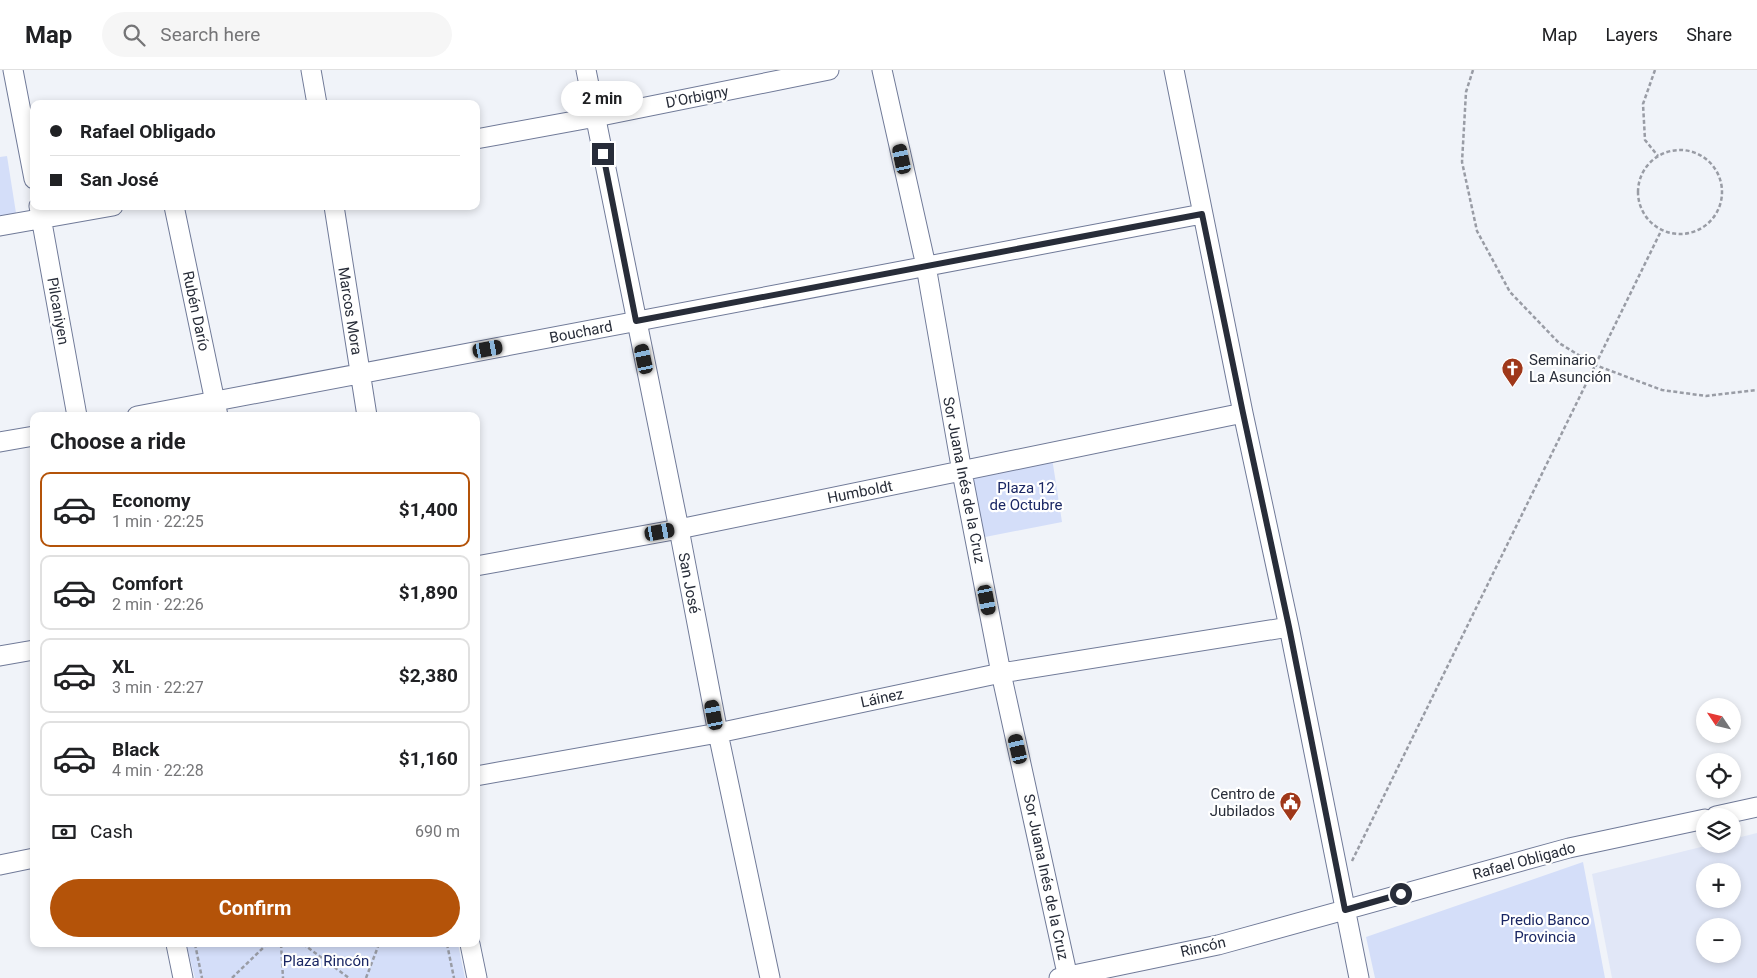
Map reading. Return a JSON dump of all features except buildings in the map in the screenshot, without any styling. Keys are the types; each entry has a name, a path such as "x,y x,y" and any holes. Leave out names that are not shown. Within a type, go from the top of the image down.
{"street":[{"path":"13,70 30,158"},
{"path":"311,70 316,100"},
{"name":"San José","path":"586,70 679,529 718,733 770,978"},
{"name":"D'Orbigny","path":"480,138 829,70"},
{"name":"Sor Juana Inés de la Cruz","path":"882,70 926,266 962,472 1001,673 1065,977"},
{"path":"1174,70 1243,413 1289,627 1358,978"},
{"path":"0,226 40,212 64,210"},
{"name":"Rubén Darío","path":"175,210 217,409"},
{"name":"Marcos Mora","path":"335,210 359,373 367,412"},
{"name":"Pilcaniyen","path":"40,212 76,412"},
{"name":"Bouchard","path":"183,412 217,409 359,373 1202,214"},
{"name":"Humboldt","path":"480,565 679,529 1243,413"},
{"path":"0,442 30,437"},
{"name":"Láinez","path":"480,775 718,733 1001,673 1289,627"},
{"path":"0,656 30,651"},
{"path":"1741,811 1757,808"},
{"name":"Rafael Obligado","path":"1345,910 1569,848 1696,821"},
{"path":"0,865 30,859"},
{"name":"Rincón","path":"1065,977 1218,945 1345,910"},
{"path":"177,947 183,978"},
{"path":"471,947 477,978"}],"path":[{"path":"1473,70 1466,92 1462,162 1477,231 1510,292 1559,343 1595,365 1662,390 1706,396 1757,390"},
{"path":"1655,70 1643,104 1645,140 1658,156"},
{"path":"1684,150 1697,153 1709,160 1718,172 1722,185 1722,200 1717,213 1707,224 1695,231 1681,234 1667,232 1654,225 1645,215 1640,203 1638,190 1641,176 1648,165 1658,156 1670,151 1684,150"},
{"path":"1341,884 1662,229"},
{"path":"196,947 202,978"},
{"path":"232,978 264,947"},
{"path":"281,947 283,978"},
{"path":"307,947 349,978"},
{"path":"366,978 378,947"},
{"path":"449,947 454,978"}],"shaded area":[{"path":"1757,833 1757,978 1612,978 1592,874 1696,848 1696,853 1741,853 1741,837"}],"green space":[{"path":"7,156 16,213 0,216 0,157"},
{"name":"Plaza 12 de Octubre","path":"1052,458 1062,522 980,538 969,477"},
{"name":"Predio Banco Provincia","path":"1583,862 1605,978 1375,978 1366,937"},
{"name":"Plaza Rincón","path":"187,947 459,947 465,978 195,978"}],"place":[{"name":"Seminario La Asunción","path":"1513,388"},
{"name":"Centro de Jubilados","path":"1291,822"}],"route":[{"path":"603,154 636,321 1202,214 1289,627 1345,910 1401,894"}]}
